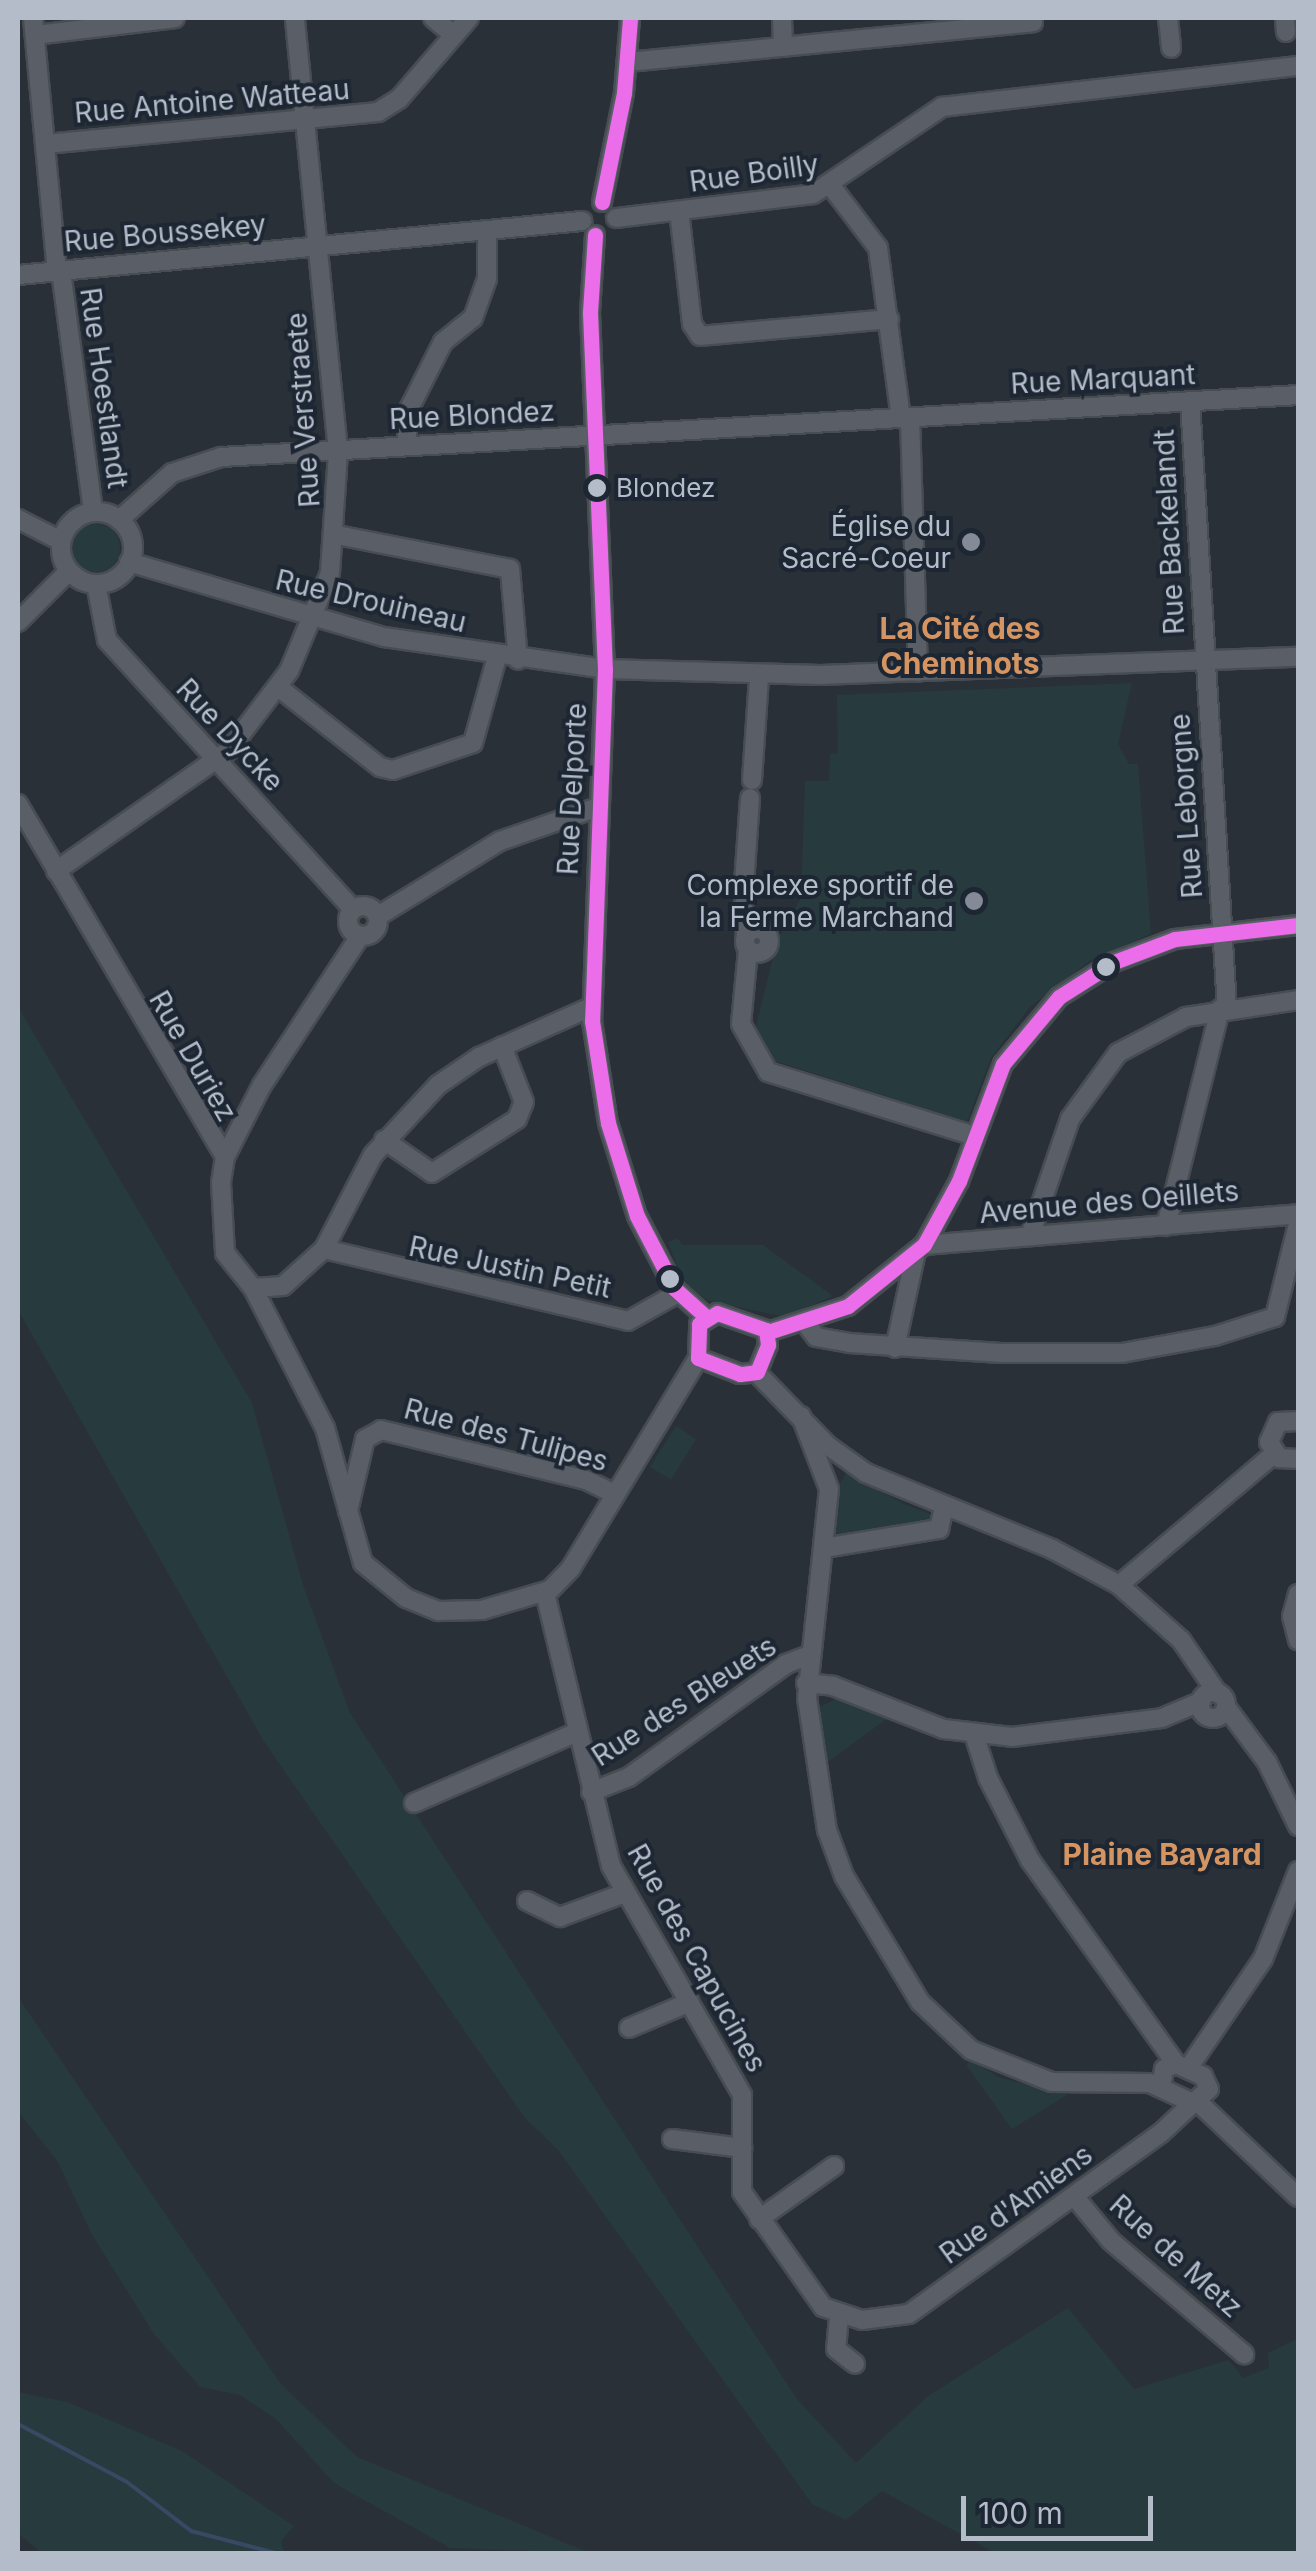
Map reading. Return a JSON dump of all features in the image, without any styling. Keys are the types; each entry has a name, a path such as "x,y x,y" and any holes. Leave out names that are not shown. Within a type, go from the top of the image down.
{"street":[{"path":"46,144 34,26 175,18"},
{"name":"Rue Verstraete","path":"56,870 217,762 278,687 312,620 336,536 338,450 294,18"},
{"path":"433,18 454,35"},
{"name":"Rue Antoine Watteau","path":"59,271 46,144 305,121 386,109 469,18"},
{"path":"602,202 628,62 630,18"},
{"path":"782,18 783,47"},
{"path":"1168,18 1171,48"},
{"path":"628,62 972,23 1033,22"},
{"path":"832,186 935,109 1298,66"},
{"name":"Rue Boilly","path":"616,218 786,200 832,186 878,248 906,418 918,672"},
{"path":"318,246 488,230 588,228 608,234 616,218 602,202"},
{"path":"588,228 586,208 602,202"},
{"path":"679,212 692,324 700,336 890,319"},
{"name":"Rue Delporte","path":"588,228 605,669 590,1007 617,1159 647,1240 678,1293 705,1316"},
{"path":"407,446 409,409 444,340 469,324 479,302 487,278 488,230"},
{"name":"Rue Boussekey","path":"18,275 318,246"},
{"name":"Rue Hoestlandt","path":"59,271 93,512"},
{"name":"Rue Marquant","path":"906,418 1298,395"},
{"name":"Rue Backelandt","path":"1190,401 1204,660"},
{"name":"Rue Blondez","path":"119,520 166,477 200,460 906,418"},
{"path":"93,512 119,520 131,540 130,562 116,578 96,584 69,572 62,541 72,522 93,512"},
{"path":"18,519 62,541"},
{"path":"336,536 510,569 518,660"},
{"name":"Rue Drouineau","path":"130,562 312,620 497,657 605,669 759,676 1298,657"},
{"path":"18,622 69,572"},
{"name":"Rue Dycke","path":"96,584 106,640 353,910 348,924 360,936"},
{"path":"278,687 380,767 393,770 473,742 497,657"},
{"name":"Rue Leborgne","path":"1166,1226 1223,1008 1222,930 1204,660"},
{"path":"744,884 759,676"},
{"name":"Rue Duriez","path":"18,804 225,1157 221,1236 327,1433 357,1552 401,1594 438,1612 482,1610 545,1594"},
{"path":"378,916 500,841 598,807"},
{"path":"353,910 369,906 378,916"},
{"path":"743,906 747,942 740,1024 768,1072 975,1136"},
{"path":"225,1157 292,1033 360,936 376,930 378,916"},
{"path":"895,1348 919,1250 953,1194 1009,1054 1060,997 1122,958 1222,930 1298,925"},
{"path":"1030,1236 1067,1126 1099,1072 1152,1031 1223,1008 1298,1000"},
{"path":"246,1282 283,1286 324,1250 384,1140 438,1084 502,1046 590,1007"},
{"path":"384,1140 432,1173 517,1119 524,1102 502,1046"},
{"name":"Avenue des Oeillets","path":"919,1250 1030,1236 1298,1214"},
{"path":"806,1324 820,1338 895,1348 1115,1354 1265,1325 1278,1311 1298,1224"},
{"name":"Rue Justin Petit","path":"324,1250 628,1321 678,1293"},
{"path":"698,1358 694,1346 705,1316 755,1323 768,1332 806,1324 870,1292 919,1250"},
{"path":"698,1358 740,1374 756,1372 764,1362 768,1332"},
{"path":"545,1594 571,1568 698,1358"},
{"path":"756,1372 859,1469 944,1508 1052,1549 1119,1584 1181,1640 1214,1705 1267,1762 1297,1821"},
{"path":"801,1416 827,1476 824,1548 806,1684 836,1860 932,2016 971,2050 1024,2074 1072,2084 1164,2090 1196,2102 1298,2197"},
{"path":"1274,1454 1274,1427 1298,1420"},
{"name":"Rue des Tulipes","path":"346,1516 365,1439 384,1430 586,1480 614,1493"},
{"path":"1119,1584 1274,1454"},
{"path":"1274,1454 1298,1459"},
{"path":"824,1548 936,1530 944,1508"},
{"name":"Rue des Capucines","path":"545,1594 591,1792 624,1892 742,2096 740,2188 818,2303 839,2316"},
{"path":"1298,1594 1292,1616 1298,1640"},
{"name":"Rue des Bleuets","path":"591,1792 629,1778 789,1662 808,1656"},
{"path":"806,1684 974,1734 1046,1737 1162,1718 1214,1705"},
{"path":"414,1804 577,1732"},
{"path":"974,1734 1030,1860 1182,2065 1208,2082 1196,2102"},
{"path":"1161,2133 1164,2069 1182,2065 1263,1959 1298,1871"},
{"path":"527,1901 560,1916 624,1892"},
{"path":"629,2028 690,2002"},
{"name":"Rue d'Amiens","path":"839,2316 902,2317 1161,2133 1196,2102"},
{"path":"672,2138 742,2148"},
{"path":"760,2219 834,2166"},
{"name":"Rue de Metz","path":"1074,2196 1118,2248 1244,2354"},
{"path":"839,2316 836,2349 855,2364"}],"green space":[{"path":"96,524 113,531 120,548 113,565 96,572 79,565 72,548 79,531"},
{"name":"Complexe sportif de la Ferme Marchand","path":"1132,683 1118,744 1129,764 1138,764 1151,934 1091,960 1030,1007 991,1058 967,1122 772,1060 753,1039 777,941 801,898 805,781 829,781 830,754 838,753 837,695"},
{"path":"18,1007 252,1403 303,1585 350,1713 797,2399 856,2463 928,2396 1068,2308 1134,2389 1229,2360 1243,2378 1269,2368 1268,2353 1298,2339 1298,2553 995,2553 882,2491 846,2520 812,2504 558,2150 525,2118 265,1743 18,1310"},
{"path":"678,1238 682,1245 763,1245 833,1296 785,1317 709,1301 691,1290 679,1272 668,1242"},
{"path":"676,1426 696,1439 671,1480 650,1467"},
{"path":"846,1473 938,1517 933,1523 843,1538 835,1532 836,1492"},
{"path":"838,1698 888,1718 825,1764 817,1708"},
{"path":"18,1997 280,2383 357,2457 590,2553 450,2548 334,2483 276,2419 240,2395 200,2387 154,2334 91,2233 58,2162 18,2111"},
{"path":"968,2057 998,2077 1067,2095 1012,2129 967,2066"},
{"path":"18,2392 67,2402 182,2451 294,2526 281,2541 284,2553 42,2553 18,2533"}],"waterway":[{"path":"18,2424 127,2482 191,2531 279,2554"}],"transit line":[{"path":"602,202 624,93 630,18"},
{"path":"595,235 590,313 605,669 592,1021 608,1123 637,1216 675,1289 705,1316"},
{"path":"768,1332 848,1306 924,1245 959,1181 1003,1064 1059,997 1114,962 1175,939 1298,925"},
{"path":"717,1313 766,1330 768,1345 757,1372 740,1374 698,1358 699,1324 717,1313"}],"place":[{"name":"Blondez","path":"597,488"},
{"name":"Église du Sacré-Coeur","path":"971,542"},
{"name":"Complexe sportif de la Ferme Marchand","path":"974,901"}],"district":[{"name":"La Cité des Cheminots","path":"960,645"},
{"name":"Plaine Bayard","path":"1162,1854"}]}
